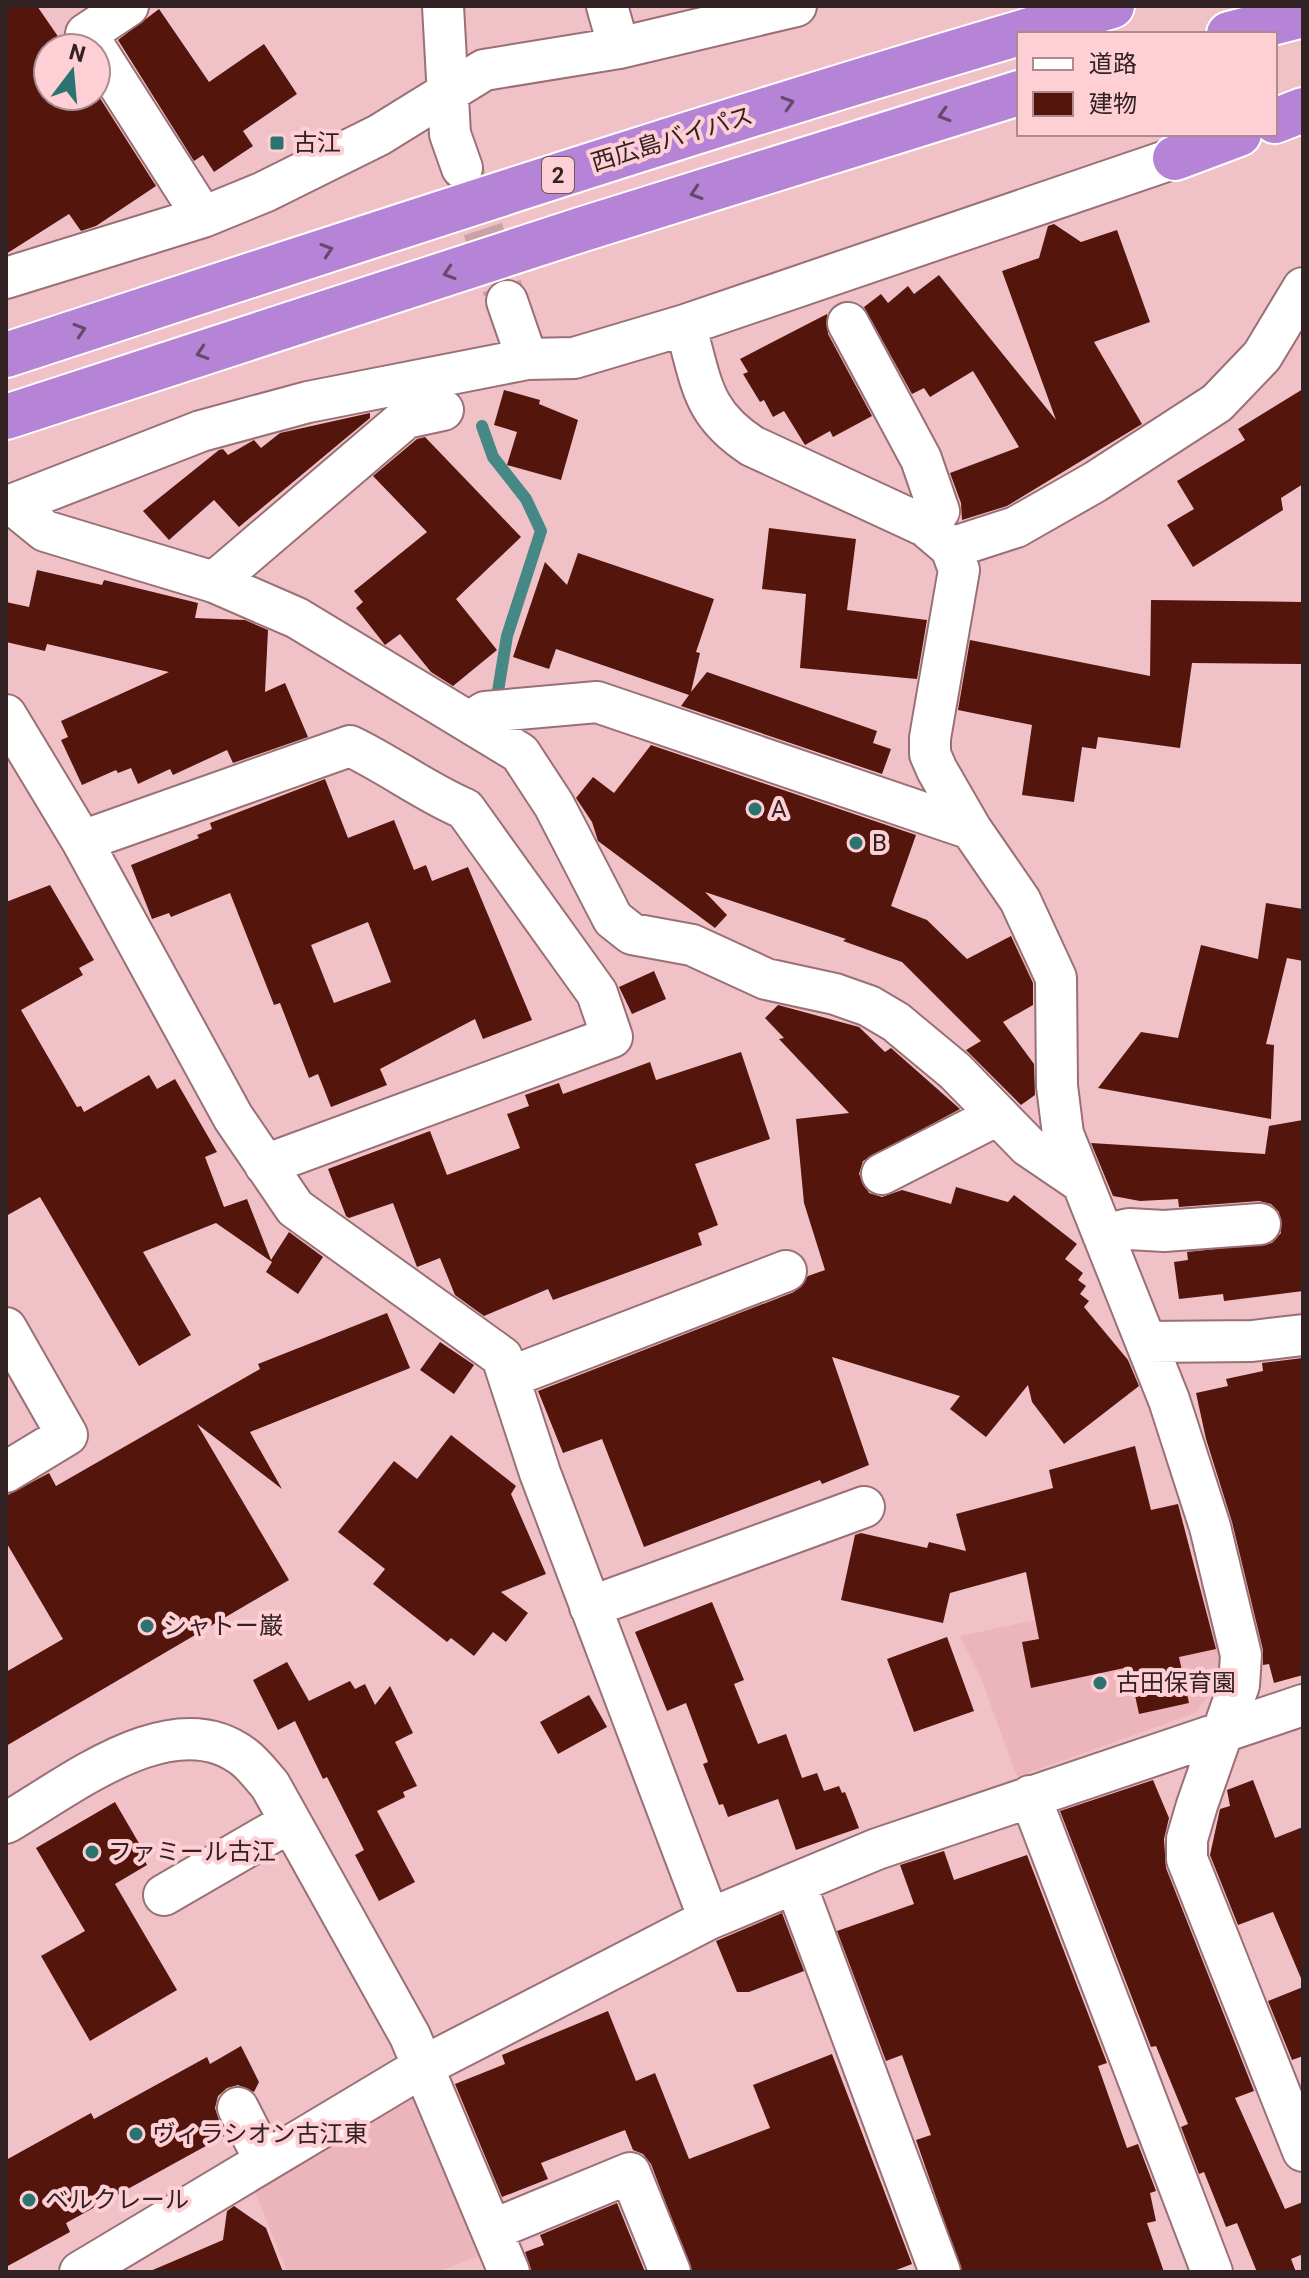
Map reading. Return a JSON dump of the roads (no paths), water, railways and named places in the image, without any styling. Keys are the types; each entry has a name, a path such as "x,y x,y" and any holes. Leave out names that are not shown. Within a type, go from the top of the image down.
{"highway":[{"name":"西広島バイパス","path":"1022,32 1112,6"},
{"path":"1237,32 1303,15"},
{"name":"西広島バイパス","path":"6,355 558,175 1017,33"},
{"path":"6,417 580,230 1017,94"},
{"path":"1277,120 1303,110"},
{"path":"1175,158 1234,136"}],"street":[{"path":"90,32 128,6"},
{"path":"443,6 450,134 462,168"},
{"path":"607,6 619,48"},
{"path":"6,278 203,217 264,192 379,135 484,70 619,48 796,6"},
{"path":"112,73 203,217"},
{"path":"10,506 201,431 308,402 527,359 574,358 685,325 1175,158"},
{"path":"938,537 1016,527 1095,482 1217,403 1262,356 1303,288"},
{"path":"507,301 527,359"},
{"path":"848,323 921,459 939,511 938,537"},
{"path":"685,325 709,405 727,429 752,446 938,537 959,570 930,754 971,829 1020,900 1056,978 1057,1086 1063,1134 1147,1342 1210,1527 1241,1655 1239,1685 1193,1816 1187,1839 1187,1859 1303,2151"},
{"path":"214,582 406,418 443,410"},
{"path":"10,506 45,531 214,582 297,618 520,753 554,805 613,919 632,934 692,945 766,979 835,994 869,1006 896,1022 955,1071 1028,1146 1081,1182"},
{"path":"469,722 485,712 597,702 971,829"},
{"path":"6,715 82,841 233,1117 295,1208 502,1357 540,1473 709,1919"},
{"path":"82,841 350,746 394,767 439,798 465,809 597,993 612,1037 265,1165"},
{"path":"882,1174 996,1116"},
{"path":"1103,1235 1129,1229 1164,1231 1260,1224"},
{"path":"510,1377 786,1271"},
{"path":"6,1328 67,1435 6,1472"},
{"path":"1147,1342 1252,1341 1303,1335"},
{"path":"590,1607 864,1507"},
{"path":"80,2272 119,2262 265,2161 424,2066 709,1919 877,1849 1303,1705"},
{"path":"6,1823 140,1747 174,1738 213,1742 244,1757 270,1785 424,2066 509,2272"},
{"path":"1030,1796 1212,2272"},
{"path":"164,1895 290,1822"},
{"path":"796,1885 940,2272"},
{"path":"238,2108 265,2161"},
{"path":"492,2230 630,2173 670,2272"}],"waterway":[{"path":"482,426 493,457 526,499 541,531 507,636 498,691"}],"tunnel":[{"path":"464,172 503,290"}],"place":[{"name":"古江","path":"277,143"},
{"name":"A","path":"755,809"},
{"name":"B","path":"856,843"},
{"name":"シャトー巌","path":"147,1626"},
{"name":"古田保育園","path":"1100,1683"},
{"name":"ファミール古江","path":"92,1852"},
{"name":"ヴィラシオン古江東","path":"136,2134"},
{"name":"ベルクレール","path":"29,2200"}]}
